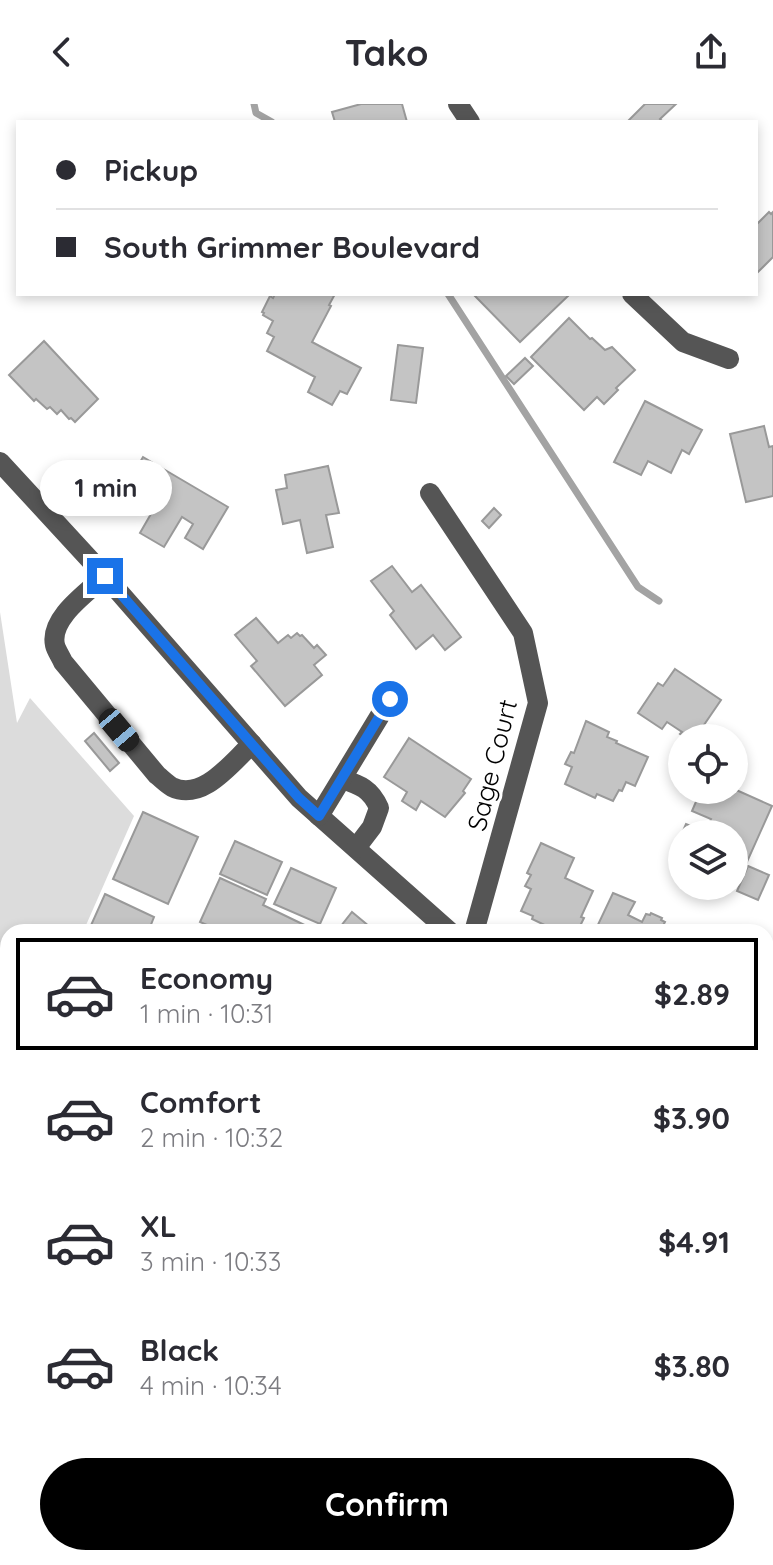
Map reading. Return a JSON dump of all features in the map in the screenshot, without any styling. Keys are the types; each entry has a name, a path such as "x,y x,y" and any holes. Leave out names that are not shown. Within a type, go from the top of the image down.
{"street":[{"path":"634,296 683,342 729,359"},
{"path":"0,462 105,576 299,798 441,924"},
{"name":"Sage Court","path":"430,493 523,633 538,703 476,924"},
{"path":"105,576 62,616 55,628 55,645 63,662 157,775 174,788 192,790 207,785 252,744"},
{"path":"319,816 390,699"},
{"path":"342,779 363,787 374,796 379,808 372,827 356,848"}],"shaded area":[{"path":"0,612 17,723 30,698 134,816 87,924 0,924"}],"building":[{"path":"361,104 402,104 406,120 334,120 332,112"},
{"path":"645,104 676,104 661,120 629,120"},
{"path":"773,212 773,257 758,272 758,223"},
{"path":"270,296 334,296 312,342 361,368 347,394 340,391 332,405 308,392 315,377 267,351 274,337 267,333 273,321 262,312"},
{"path":"475,296 568,296 520,342"},
{"path":"569,318 605,350 612,347 635,370 604,404 597,397 584,410 531,357"},
{"path":"44,341 98,399 75,422 61,410 57,414 36,399 34,401 9,375"},
{"path":"398,345 423,348 416,403 391,400"},
{"path":"525,358 533,366 514,384 506,376"},
{"path":"645,401 702,430 689,454 682,450 671,473 648,461 641,475 614,462"},
{"path":"764,426 769,447 773,446 773,496 746,502 730,434"},
{"path":"143,457 228,507 203,549 185,538 193,524 182,517 164,547 140,533 163,493 153,487 150,492 139,486 142,482 132,476"},
{"path":"328,466 339,513 326,515 333,547 307,553 300,520 283,524 276,490 287,488 285,475"},
{"path":"494,508 501,515 489,528 482,521"},
{"path":"392,566 412,592 421,585 461,637 445,650 433,635 416,649 390,615 394,611 371,581"},
{"path":"256,618 278,643 288,635 291,638 297,633 314,648 317,645 326,655 314,665 322,675 285,706 251,666 257,661 235,635"},
{"path":"675,669 721,700 705,724 667,722 662,729 638,713 658,683 663,686"},
{"path":"586,721 609,732 607,737 616,743 648,757 635,786 626,782 613,801 597,794 595,798 565,784 572,767 565,764 571,752 574,753"},
{"path":"94,733 119,763 110,771 85,741"},
{"path":"409,738 471,779 463,791 465,793 445,817 421,801 416,810 402,801 407,792 384,777"},
{"path":"748,795 772,806 748,860 748,820 711,820 692,811 695,804 748,804"},
{"path":"143,812 198,837 168,904 113,879"},
{"path":"235,841 282,862 267,895 220,874"},
{"path":"541,843 574,858 565,878 593,891 581,924 542,924 521,911 531,889 525,886 531,875 527,873"},
{"path":"748,866 769,875 758,900 748,896"},
{"path":"291,868 336,888 320,924 274,904"},
{"path":"220,878 266,899 263,905 302,924 205,924 200,922"},
{"path":"613,893 635,902 628,915 642,922 646,914 651,913 665,922 664,924 598,924"},
{"path":"105,894 154,917 151,924 92,924"},
{"path":"352,912 366,924 343,924"}],"waterway":[{"path":"254,104 256,113 268,120"},
{"path":"449,296 638,587 659,601"}],"route":[{"path":"105,576 299,798 319,816 390,699"}]}
